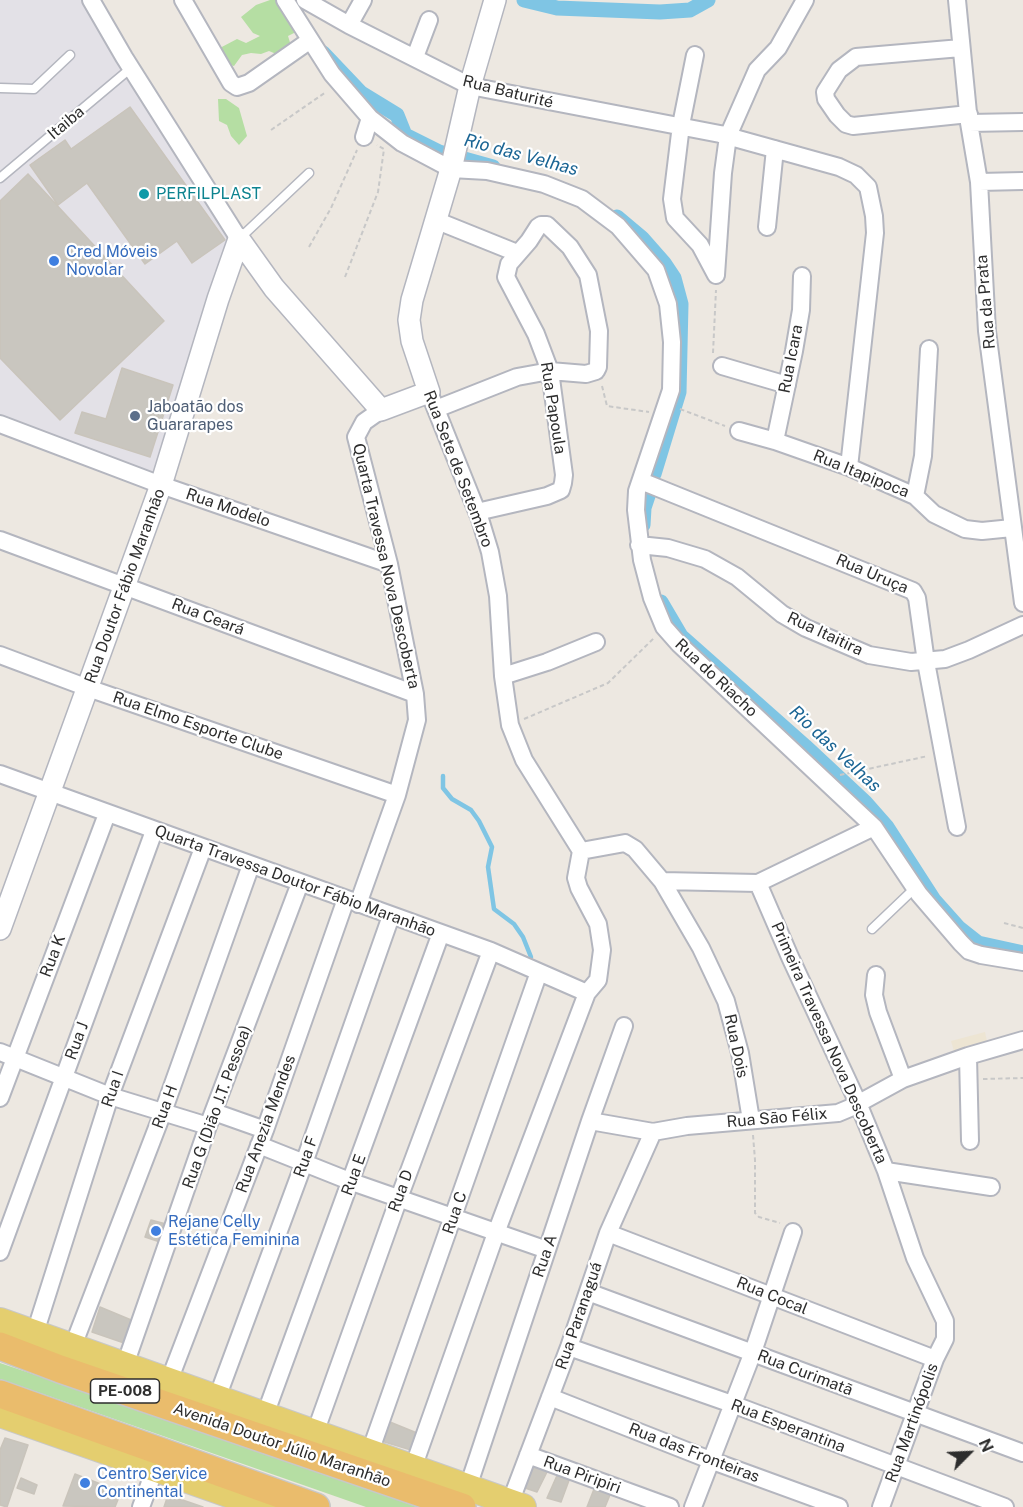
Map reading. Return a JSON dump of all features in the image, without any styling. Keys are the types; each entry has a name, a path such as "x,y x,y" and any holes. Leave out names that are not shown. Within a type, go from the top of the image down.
{"highway":[{"name":"Avenida Doutor Júlio Maranhão","path":"0,1346 60,1369 465,1497"},
{"name":"PE-008","path":"0,1394 316,1507"}],"main road":[{"name":"Avenida Doutor Júlio Maranhão","path":"0,1321 413,1468 465,1497 516,1505"},
{"path":"0,1414 265,1507"}],"street":[{"path":"91,0 239,239 274,288 381,410"},
{"path":"183,0 231,83 237,87 249,83 309,41"},
{"path":"285,0 332,74 370,118 402,143 453,158"},
{"name":"Rua Baturité","path":"305,0 349,25 470,86 548,103 681,125 839,167 856,175 868,187 872,198 875,233 849,467"},
{"path":"349,25 363,0"},
{"name":"Rua Sete de Setembro","path":"495,0 412,300 409,320 412,341 432,401 477,512 490,552 498,596 503,676 510,725 524,760 582,851"},
{"path":"716,275 728,136 757,70 778,48 805,0"},
{"name":"Rua da Prata","path":"957,0 969,119 979,182 987,331 1023,603"},
{"path":"415,57 429,20"},
{"path":"961,48 856,57 839,70 830,82 825,92 826,99 837,115 846,124 853,126 969,119 1023,122"},
{"path":"695,54 681,125 672,199 675,218 700,245 716,275"},
{"path":"364,137 370,118"},
{"path":"767,227 775,149"},
{"name":"Rua do Riacho","path":"453,158 487,171 544,184 582,199 618,226 656,270 668,304 672,342 671,390 638,491 636,510 645,545 652,598 664,627 679,644 874,827 915,888 969,951 1023,962"},
{"path":"979,182 1023,181"},
{"path":"432,401 518,377 550,371 586,374 597,369 598,323 584,266 552,228 544,225 538,227 518,253 435,220"},
{"name":"Rua Doutor Fábio Maranhão","path":"0,930 7,889 49,792 161,485 218,299 239,239"},
{"name":"Rua Papoula","path":"477,512 547,496 561,490 564,475 550,371 532,326 506,277 509,264 518,253"},
{"name":"Rua Icara","path":"775,441 801,309 802,276"},
{"path":"915,496 923,456 929,349"},
{"path":"722,366 787,385"},
{"name":"Quarta Travessa Nova Descoberta","path":"352,902 397,795 417,720 415,694 389,564 357,437 364,422 381,410 432,401"},
{"name":"Rua Modelo","path":"0,424 161,485 389,564"},
{"name":"Rua Itapipoca","path":"739,431 849,467 915,496 934,514 964,529 982,531 1012,528"},
{"name":"Rua Uruça","path":"641,481 913,591 917,598 926,662 957,827"},
{"name":"Rua Ceará","path":"0,540 415,694"},
{"name":"Rua Itaitira","path":"645,545 705,559 737,577 782,614 806,628 869,654 911,662 945,659 1023,625"},
{"path":"503,676 548,662 596,642"},
{"name":"Rua Elmo Esporte Clube","path":"0,655 88,688 397,795"},
{"name":"Quarta Travessa Doutor Fábio Maranhão","path":"0,774 491,951 587,993"},
{"name":"Rua K","path":"0,1098 7,1055 107,814"},
{"path":"662,881 758,883 874,827"},
{"name":"Rua J","path":"0,1252 154,831"},
{"name":"Rua Dois","path":"582,851 625,843 635,849 662,881 701,948 726,1001 740,1053 751,1120"},
{"name":"Rua I","path":"35,1333 110,1096 203,848"},
{"path":"413,1468 496,1233 587,993 598,980 602,950 598,924 584,899 576,878 582,851"},
{"name":"Rua H","path":"73,1346 163,1112 251,865"},
{"name":"Rua G (Dião J.T. Pessoa)","path":"125,1365 211,1119 300,883"},
{"name":"Primeira Travessa Nova Descoberta","path":"758,883 858,1103 886,1171 915,1258 945,1321 945,1339"},
{"name":"Rua Anezia Mendes","path":"169,1381 352,902"},
{"name":"Rua F","path":"217,1398 304,1163 391,916"},
{"name":"Rua E","path":"265,1415 352,1182 441,933"},
{"name":"Rua D","path":"315,1433 491,951"},
{"name":"Rua C","path":"370,1452 539,972"},
{"path":"876,975 874,995 878,1012 903,1079"},
{"name":"Rua A","path":"465,1497 590,1121 624,1026"},
{"name":"Rua São Félix","path":"590,1121 653,1132 687,1126 838,1113 903,1079 1023,1040"},
{"path":"7,1055 110,1096 163,1112 211,1119 262,1137 304,1163 547,1250"},
{"path":"968,1056 970,1142"},
{"name":"Rua Paranaguá","path":"516,1505 528,1455 569,1347 608,1233 653,1132"},
{"path":"886,1171 991,1187"},
{"path":"693,1507 753,1352 793,1232"},
{"name":"Rua Cocal","path":"608,1233 935,1359"},
{"name":"Rua Curimatã","path":"588,1292 1023,1453"},
{"name":"Rua Martinópolis","path":"881,1507 935,1359 945,1339"},
{"name":"Rua Esperantina","path":"569,1347 732,1404 1005,1507"},
{"name":"Rua das Fronteiras","path":"550,1398 839,1507"},
{"name":"Rua Piripiri","path":"528,1455 670,1507"},
{"path":"141,1507 155,1469"}],"lane":[{"path":"0,88 34,89 70,55"},
{"name":"Itaiba","path":"0,178 131,68"},
{"path":"239,239 309,173"},
{"path":"872,929 915,888"}],"path":[{"path":"271,130 336,85 332,74"},
{"path":"309,247 331,208 364,137 384,149 378,192 345,277"},
{"path":"716,275 713,356 715,362 722,366"},
{"path":"597,369 607,406 664,414"},
{"path":"681,409 739,431"},
{"path":"510,725 608,683 664,627"},
{"path":"843,774 943,753"},
{"path":"1004,923 1023,928"},
{"path":"968,1079 1023,1078"},
{"path":"751,1120 755,1160 755,1213 759,1217 792,1227 793,1232"}],"shaded area":[{"path":"0,0 89,0 236,242 159,482 0,417"},
{"path":"985,1032 989,1051 956,1058 951,1041"}],"green space":[{"path":"270,0 282,0 302,29 288,36 292,49 281,56 269,51 242,55 234,66 224,63 218,49 237,39 246,43 260,36 253,33 241,17 256,5"},
{"path":"218,99 226,99 239,108 247,136 239,145 231,136 227,125 219,121"},
{"path":"0,1363 268,1453 417,1507 366,1507 0,1379"}],"building":[{"name":"PERFILPLAST","path":"130,107 225,240 192,263 177,241 145,264 87,183 58,205 30,165 65,140 71,149"},
{"name":"Cred Móveis Novolar","path":"28,174 164,321 60,420 0,358 0,201"},
{"name":"Jaboatão dos Guararapes","path":"122,368 173,385 150,457 75,433 82,412 106,419"},
{"name":"Rejane Celly Estética Feminina","path":"151,1220 166,1224 160,1242 145,1237"},
{"path":"100,1307 136,1322 127,1344 92,1332"},
{"path":"385,1420 417,1433 411,1450 378,1440"},
{"path":"5,1438 28,1445 7,1507 0,1505 0,1450"},
{"path":"533,1460 550,1466 537,1492 522,1487"},
{"path":"559,1471 571,1475 561,1502 547,1498"},
{"name":"Centro Service Continental","path":"75,1474 121,1492 115,1507 63,1506"},
{"path":"21,1478 37,1485 34,1494 17,1488"},
{"path":"596,1484 612,1490 605,1507 587,1507"},
{"path":"168,1495 203,1507 164,1507"}],"waterway":[{"path":"524,0 557,8 660,12 690,10 708,0"},
{"name":"Rio das Velhas","path":"323,53 361,93 397,115 405,135 439,152 493,167"},
{"name":"Rio das Velhas","path":"617,217 642,238 664,263 674,278 681,304 679,392 654,474"},
{"name":"Rio das Velhas","path":"643,525 644,508 648,496"},
{"name":"Rio das Velhas","path":"661,602 681,636 865,802 887,827 934,900 959,928 978,943 1023,953"},
{"path":"443,776 443,788 452,799 471,810 492,847 488,867 494,909 514,924 523,937 531,957"}],"place":[{"name":"PERFILPLAST","path":"144,194"},
{"name":"Cred Móveis Novolar","path":"54,261"},
{"name":"Jaboatão dos Guararapes","path":"135,416"},
{"name":"Rejane Celly Estética Feminina","path":"156,1231"},
{"name":"Centro Service Continental","path":"85,1483"}]}
